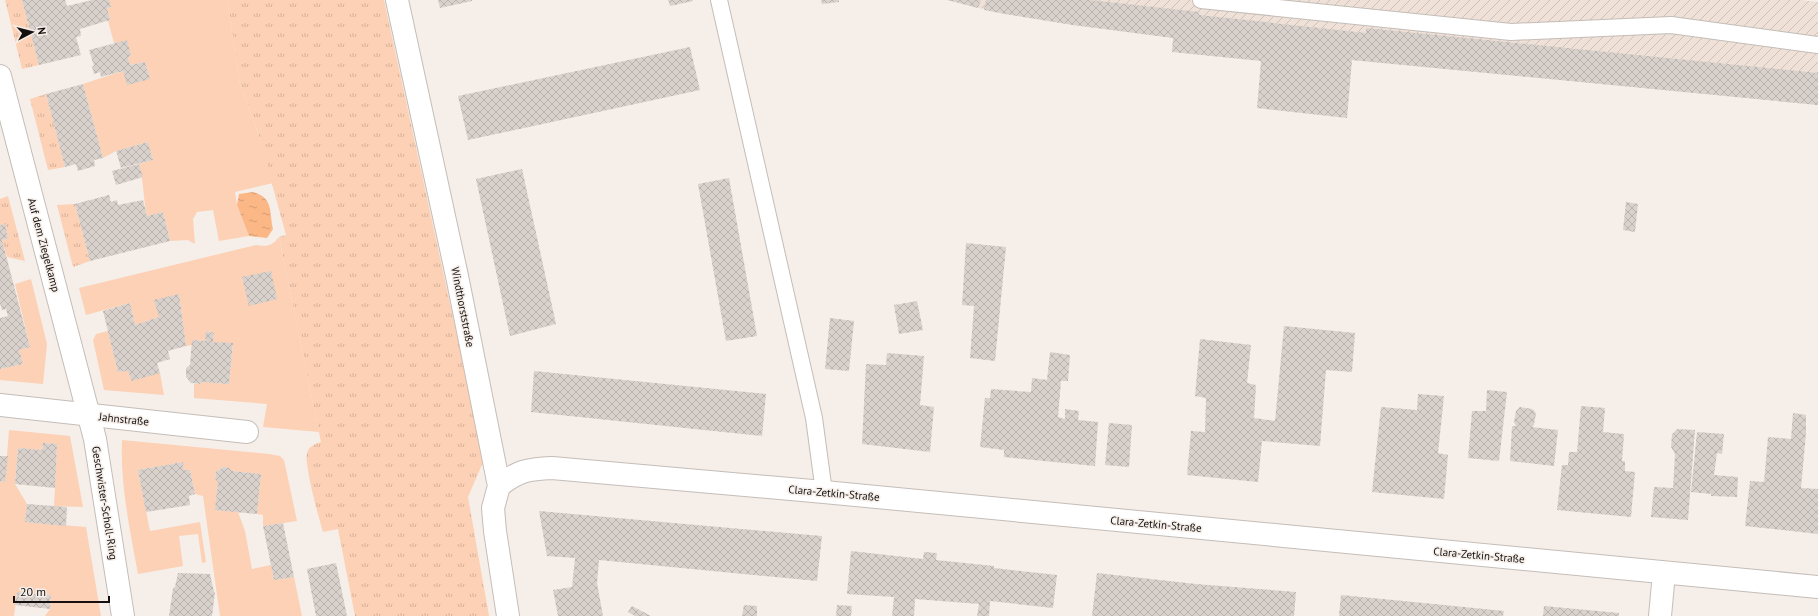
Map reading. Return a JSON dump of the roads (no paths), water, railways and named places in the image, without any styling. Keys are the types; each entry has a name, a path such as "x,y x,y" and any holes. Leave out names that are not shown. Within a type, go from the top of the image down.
{"street":[{"name":"Windthorststraße","path":"397,0 457,276 499,486 494,508 495,531 508,616"},
{"name":"Auf dem Ziegelkamp","path":"0,76 87,415"},
{"name":"Jahnstraße","path":"0,405 248,432"},
{"name":"Geschwister-Scholl-Ring","path":"87,415 95,439 123,616"},
{"name":"Clara-Zetkin-Straße","path":"499,486 512,475 528,469 552,468 824,492 1818,587"},
{"path":"1660,616 1664,573"}],"lane":[{"path":"719,0 814,418 824,492"},
{"path":"1201,0 1511,32 1671,26 1818,45"}],"water":[{"path":"253,192 260,195 268,202 273,229 267,238 249,236 237,205 239,194"}]}
